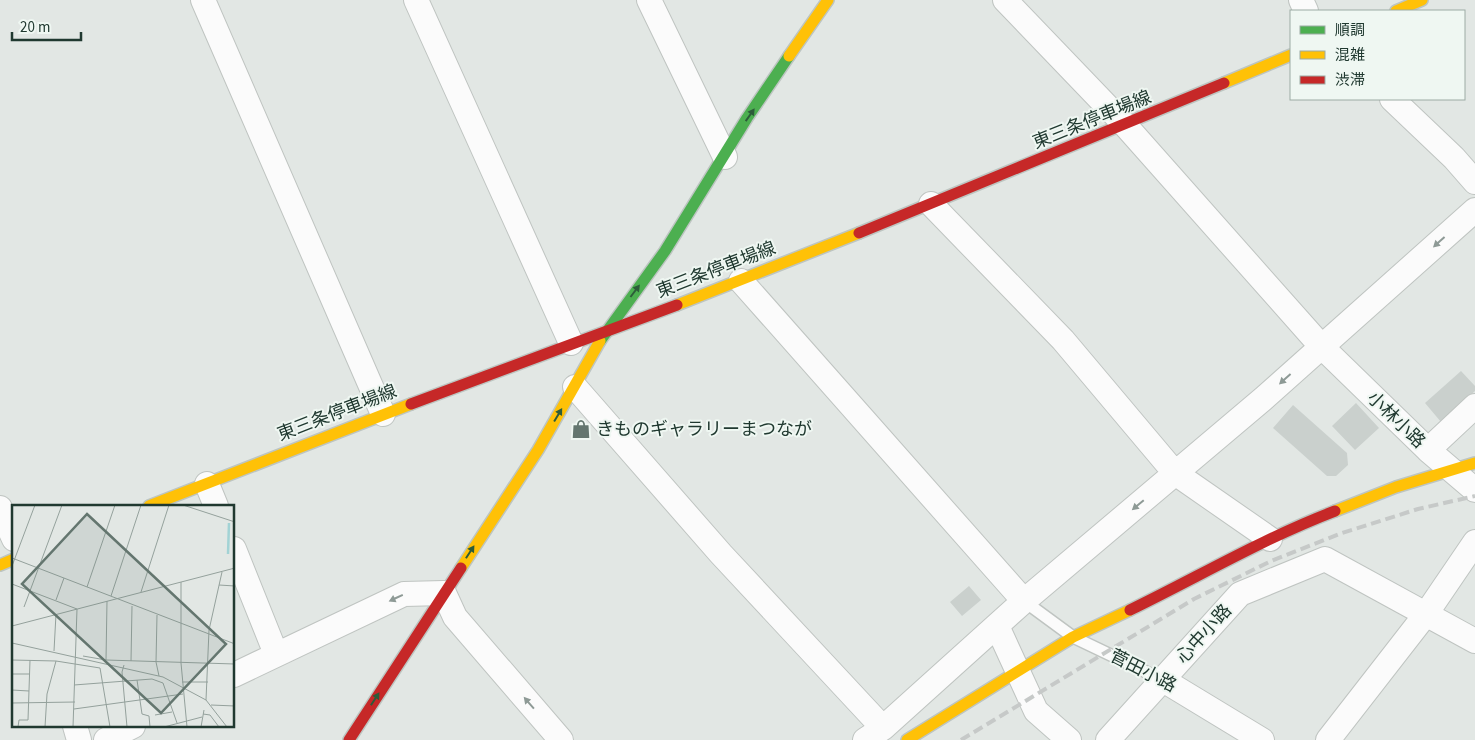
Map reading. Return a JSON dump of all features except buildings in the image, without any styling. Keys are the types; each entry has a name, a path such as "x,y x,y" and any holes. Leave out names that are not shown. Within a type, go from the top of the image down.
{"street":[{"path":"203,0 383,414"},
{"path":"416,0 571,343"},
{"path":"649,0 725,157"},
{"path":"355,737 444,593 538,450 606,330 665,251 725,157 747,118 770,88 783,64 828,0"},
{"name":"小林小路","path":"1005,0 1125,125 1321,346 1428,450 1475,490"},
{"path":"1398,10 1422,0"},
{"name":"東三条停車場線","path":"152,505 383,414 741,281 1125,125 1290,55"},
{"path":"1393,100 1454,158 1475,182"},
{"path":"931,204 1063,340 1175,473 1270,539"},
{"path":"575,387 874,734 1024,601 1175,473 1475,210"},
{"path":"741,281 1024,601"},
{"path":"1428,450 1475,406"},
{"path":"907,740 1074,637 1195,579 1293,527 1387,491 1475,463"},
{"path":"207,484 216,505"},
{"path":"0,508 12,535"},
{"path":"1328,740 1426,614 1475,542"},
{"path":"235,552 276,654"},
{"name":"心中小路","path":"1108,740 1240,594 1325,559 1426,614"},
{"path":"0,565 12,560"},
{"path":"235,674 404,594 444,593"},
{"path":"444,593 456,618 561,740"},
{"path":"1426,614 1475,641"},
{"path":"997,626 1036,712 1069,740"},
{"name":"菅田小路","path":"1163,680 1262,740"},
{"path":"106,740 129,728"}],"lane":[{"name":"菅田小路","path":"1024,601 1074,637 1163,680"}],"railway":[{"path":"961,740 1194,599 1271,561 1342,533 1418,509 1475,496"}],"traffic: fast":[{"path":"600,341 665,251 747,118 789,56"}],"traffic: slow":[{"path":"789,56 828,0"},
{"path":"1398,10 1422,0"},
{"path":"1224,83 1290,55"},
{"path":"677,305 859,233"},
{"path":"461,568 538,450 600,341"},
{"path":"152,505 411,404"},
{"path":"1335,511 1396,487 1475,463"},
{"path":"0,565 12,560"},
{"path":"907,740 1073,637 1130,610"}],"traffic: jam":[{"path":"859,233 1224,83"},
{"path":"411,404 677,305"},
{"path":"1130,610 1257,545 1335,511"},
{"path":"349,740 461,568"}],"place":[{"name":"きものギャラリーまつなが","path":"581,429"}]}
